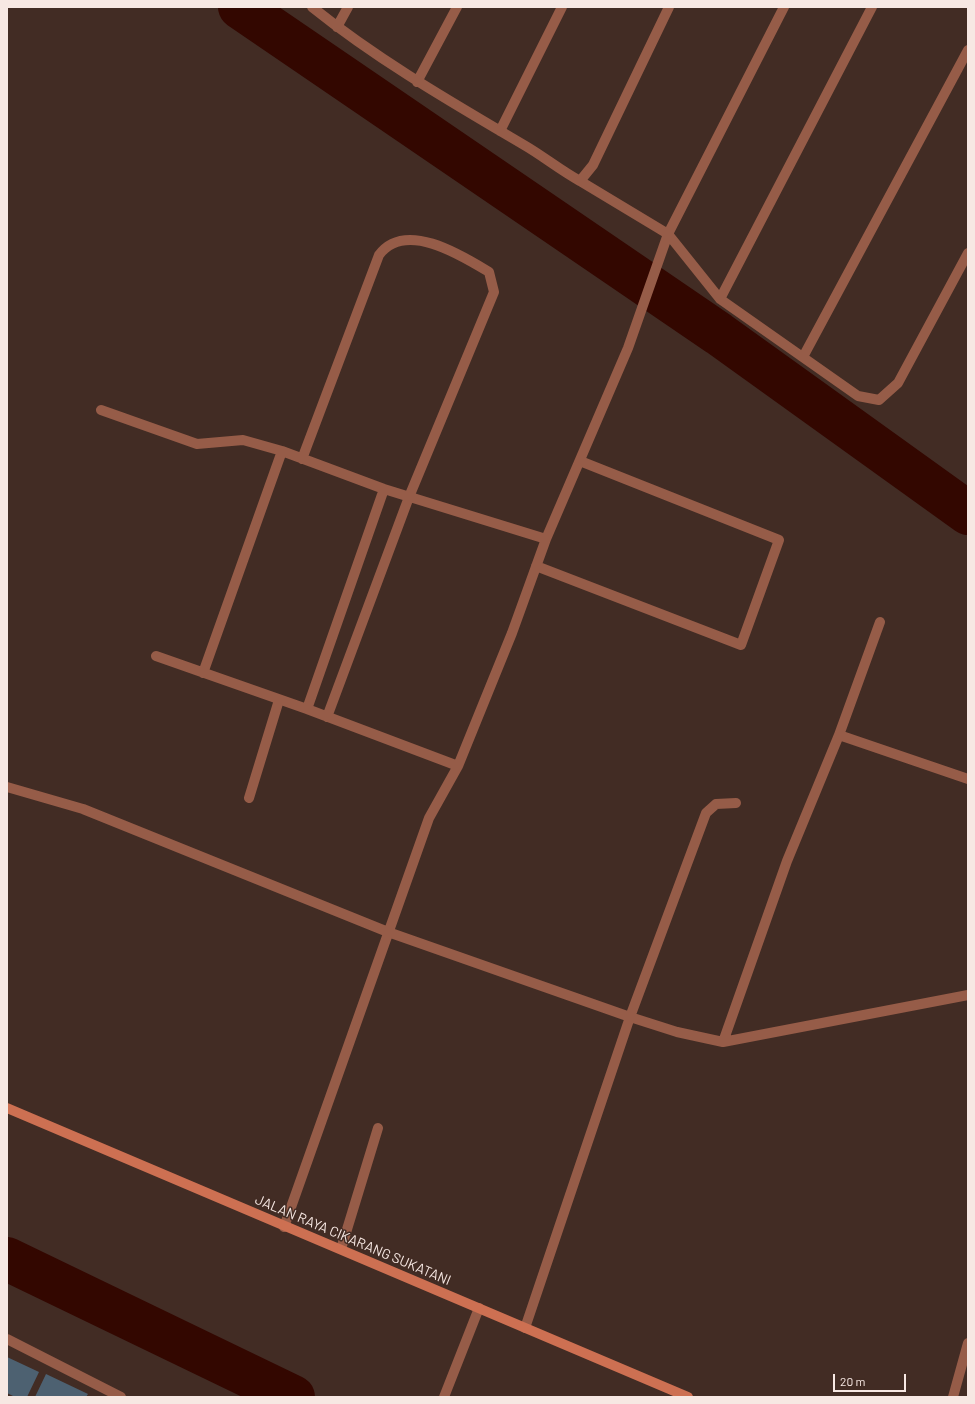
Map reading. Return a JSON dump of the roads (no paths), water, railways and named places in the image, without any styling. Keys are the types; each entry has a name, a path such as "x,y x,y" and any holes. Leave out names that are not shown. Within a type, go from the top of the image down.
{"main road":[{"name":"JALAN RAYA CIKARANG SUKATANI","path":"7,1108 284,1227 341,1249 688,1397"}],"street":[{"path":"312,7 337,27 417,82 525,146 559,170 668,234 720,300 858,396 879,400 898,384 968,252"},
{"path":"337,27 348,7"},
{"path":"417,82 457,7"},
{"path":"500,131 562,7"},
{"path":"580,181 593,165 669,7"},
{"path":"284,1227 429,818 458,766 512,633 546,539 628,348 668,234 784,7"},
{"path":"720,300 872,7"},
{"path":"803,357 968,50"},
{"path":"302,459 379,256 384,248 399,241 412,239 433,244 489,272 494,292 410,497 327,717"},
{"path":"101,410 197,444 243,440 282,451 384,490 546,539"},
{"path":"202,672 282,451"},
{"path":"536,566 741,646 779,540 580,461"},
{"path":"307,709 384,490"},
{"path":"723,1042 787,861 839,735 880,622"},
{"path":"156,656 307,709 458,766"},
{"path":"249,798 279,700"},
{"path":"839,735 968,779"},
{"path":"7,787 83,808 388,932 630,1017 677,1032 723,1042 968,995"},
{"path":"525,1328 630,1017 706,813 716,804 736,803"},
{"path":"341,1249 378,1128"},
{"path":"444,1397 479,1308"},
{"path":"7,1339 121,1397"},
{"path":"954,1397 968,1342"}],"waterway":[{"path":"240,7 719,334 968,513"},
{"path":"7,1259 293,1397"}]}
